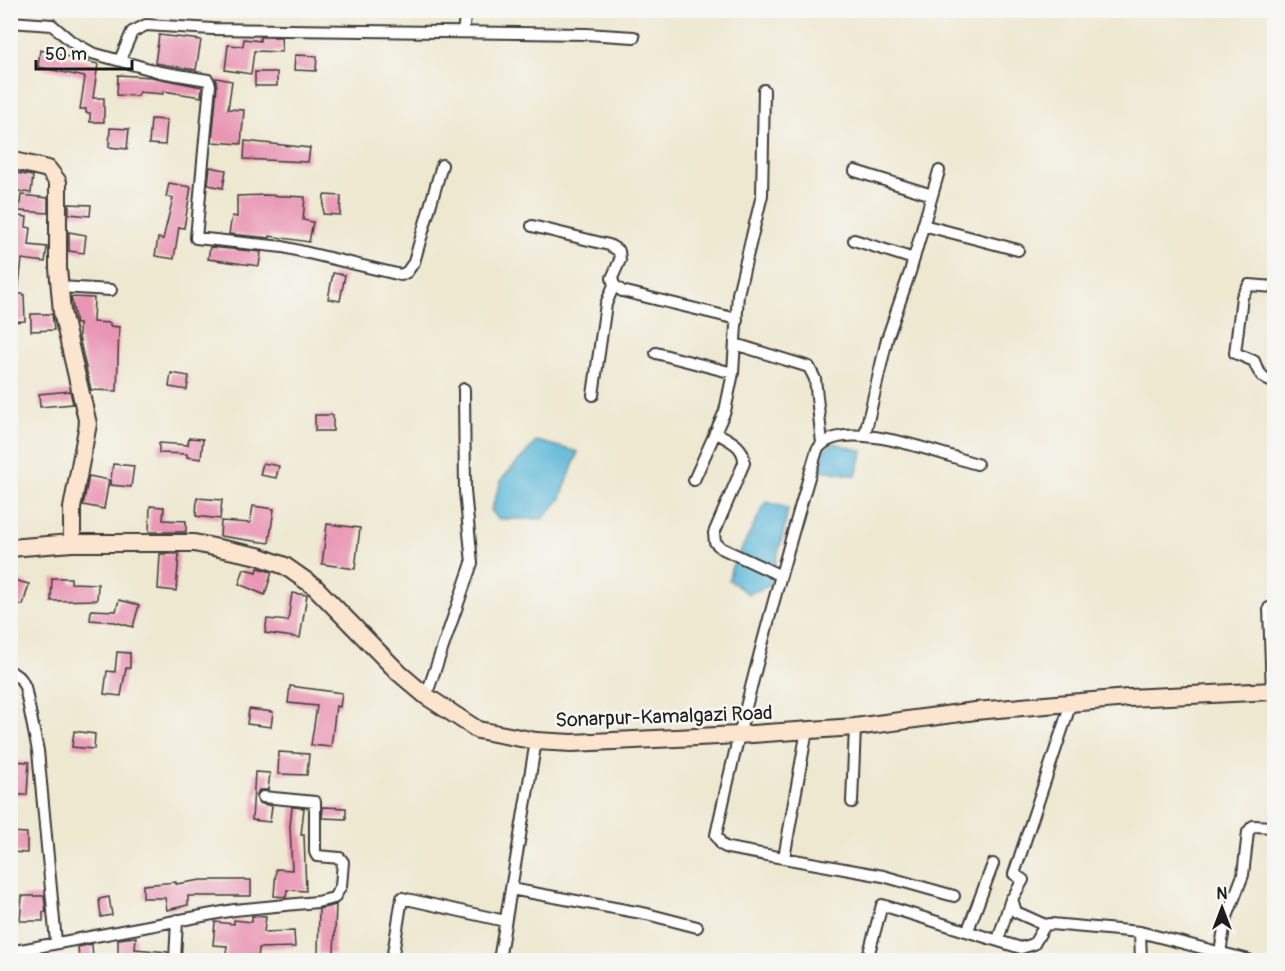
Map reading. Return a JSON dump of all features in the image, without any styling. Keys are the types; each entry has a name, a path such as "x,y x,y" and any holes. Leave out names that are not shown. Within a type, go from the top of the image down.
{"main road":[{"path":"10,160 48,169 58,182 60,287 65,331 86,405 88,424 72,508 72,543"},
{"name":"Sonarpur-Kamalgazi Road","path":"10,548 72,543 194,543 258,556 285,566 315,587 399,673 426,696 477,730 536,741 572,743 738,735 855,727 975,711 1071,703 1273,692"}],"street":[{"path":"463,32 466,10"},
{"path":"10,22 52,25 80,48 160,72 201,77 208,80 210,85 195,238 283,248 400,274 407,272 414,262 442,165"},
{"path":"120,60 132,32 146,25 213,30 586,34 634,37"},
{"path":"694,480 725,411 733,373 742,271 758,221 762,195 765,90"},
{"path":"855,171 932,195"},
{"path":"865,434 886,339 914,259 939,171"},
{"path":"923,225 1018,250"},
{"path":"532,226 609,245 619,251 620,260 612,278 614,285 606,304 593,395"},
{"path":"854,240 914,259"},
{"path":"614,285 637,296 737,319"},
{"path":"1275,287 1249,285 1242,297 1235,353 1254,361 1258,371 1268,381 1275,382"},
{"path":"60,287 111,290"},
{"path":"735,344 808,367 815,379 822,443 779,574 738,735 716,835 718,841 728,848 883,876 954,896"},
{"path":"656,353 733,373"},
{"path":"426,696 472,563 465,491 464,389"},
{"path":"716,432 740,447 744,455 744,463 714,533 715,542 721,548 779,574"},
{"path":"822,443 831,438 865,434 977,464"},
{"path":"1269,609 1273,692"},
{"path":"10,671 21,679 25,687 38,751 56,942"},
{"path":"998,940 1012,899 1023,880 1014,874 1071,703"},
{"path":"852,802 855,727"},
{"path":"784,858 807,730"},
{"path":"499,960 536,741"},
{"path":"10,952 234,909 317,902 339,894 343,862 340,858 317,856 315,852 315,802 263,796"},
{"path":"1220,953 1225,922 1243,875 1248,832 1253,826 1275,827"},
{"path":"968,930 993,864"},
{"path":"511,889 647,914 697,927"},
{"path":"392,960 402,898 505,921"},
{"path":"1012,899 1016,912 1045,925 1140,932 1250,960"},
{"path":"867,960 882,905 1021,948 1029,948 1034,944 1045,925"},
{"path":"175,960 177,920"},
{"path":"1140,932 1141,960"}],"water":[{"path":"537,441 578,452 560,500 542,519 498,519 491,510 502,479"},
{"path":"834,443 863,451 856,476 821,470 823,451"},
{"path":"766,502 788,508 784,531 769,586 748,594 729,580 731,569"}],"building":[{"path":"159,35 201,40 196,70 155,63"},
{"path":"260,37 281,37 282,52 254,51 251,74 225,70 228,45 243,46 244,39 260,41"},
{"path":"40,50 98,64 93,98 104,98 104,122 90,122 90,113 86,113 86,109 80,109 85,77 38,67"},
{"path":"295,55 317,56 316,71 294,70"},
{"path":"255,72 277,72 277,86 255,86"},
{"path":"118,75 151,77 202,87 201,97 163,91 163,94 139,92 138,96 117,95"},
{"path":"216,78 232,81 228,109 244,110 241,144 212,142"},
{"path":"151,119 167,120 165,145 149,144"},
{"path":"110,128 129,129 127,149 109,147"},
{"path":"245,141 310,148 308,162 244,159"},
{"path":"210,167 226,170 223,188 208,185"},
{"path":"10,172 33,176 31,193 10,190"},
{"path":"169,183 191,187 184,228 179,227 174,259 155,256 158,238 163,239 173,198 166,197"},
{"path":"21,195 48,198 48,213 19,211"},
{"path":"324,195 341,196 340,215 323,214"},
{"path":"237,196 305,197 303,220 313,222 309,242 270,236 270,238 229,234 232,216 237,217"},
{"path":"69,204 91,205 90,216 69,214"},
{"path":"10,215 27,217 26,227 31,228 29,245 47,247 45,262 22,259 18,294 24,294 25,321 10,322"},
{"path":"69,232 86,235 84,253 69,251"},
{"path":"210,247 261,252 259,266 208,259"},
{"path":"333,273 345,275 340,301 328,299"},
{"path":"71,297 94,298 93,322 110,323 110,326 119,327 117,391 91,390 79,337 79,324 76,324"},
{"path":"31,314 52,314 54,330 31,331"},
{"path":"171,373 189,376 187,390 169,387"},
{"path":"70,391 73,404 40,407 39,394"},
{"path":"315,415 333,415 333,431 315,431"},
{"path":"189,438 203,439 201,459 187,457 187,454 159,453 159,443 188,445"},
{"path":"263,463 279,466 276,478 260,475"},
{"path":"113,464 134,466 131,487 110,485"},
{"path":"89,476 109,480 104,509 83,505"},
{"path":"197,498 222,500 220,519 196,516"},
{"path":"150,506 164,507 163,520 186,521 186,532 149,532"},
{"path":"253,506 274,509 269,543 220,536 221,521 250,523"},
{"path":"327,524 360,528 355,569 322,564"},
{"path":"160,554 179,554 176,591 158,589"},
{"path":"258,568 272,572 265,595 239,584 244,569 257,572"},
{"path":"52,578 71,578 71,583 98,584 97,600 51,601"},
{"path":"10,579 29,584 23,605 10,602"},
{"path":"292,593 307,595 300,638 265,633 267,619 288,621"},
{"path":"119,600 139,605 133,627 115,622 90,620 91,610 116,611"},
{"path":"117,652 130,653 130,668 126,668 121,696 104,694 107,671 115,672"},
{"path":"290,686 342,693 340,707 336,706 331,747 311,745 317,706 288,703"},
{"path":"249,709 273,712 271,727 247,724"},
{"path":"74,731 95,734 94,749 72,747"},
{"path":"279,752 309,754 307,775 278,774"},
{"path":"10,761 29,762 27,795 10,795"},
{"path":"255,772 270,773 268,790 259,790 256,797 259,803 272,806 270,822 252,820"},
{"path":"292,807 304,808 301,835 304,835 306,891 287,890 286,897 274,896 276,869 292,870 290,826"},
{"path":"323,807 346,808 346,819 322,818"},
{"path":"10,832 27,833 27,853 10,852"},
{"path":"201,880 251,880 251,896 188,896 188,905 167,910 165,898 143,898 143,885 176,882 176,884"},
{"path":"22,896 44,896 46,912 43,912 43,921 20,921"},
{"path":"109,897 112,915 101,917 99,899"},
{"path":"336,905 334,954 318,954 319,909"},
{"path":"252,916 266,917 264,932 294,931 295,947 259,948 258,960 225,960 227,946 213,945 215,922 234,924 234,920 252,922"},
{"path":"136,937 135,949 168,952 168,960 118,960 118,939"},
{"path":"92,944 93,960 79,960 78,947"}]}
